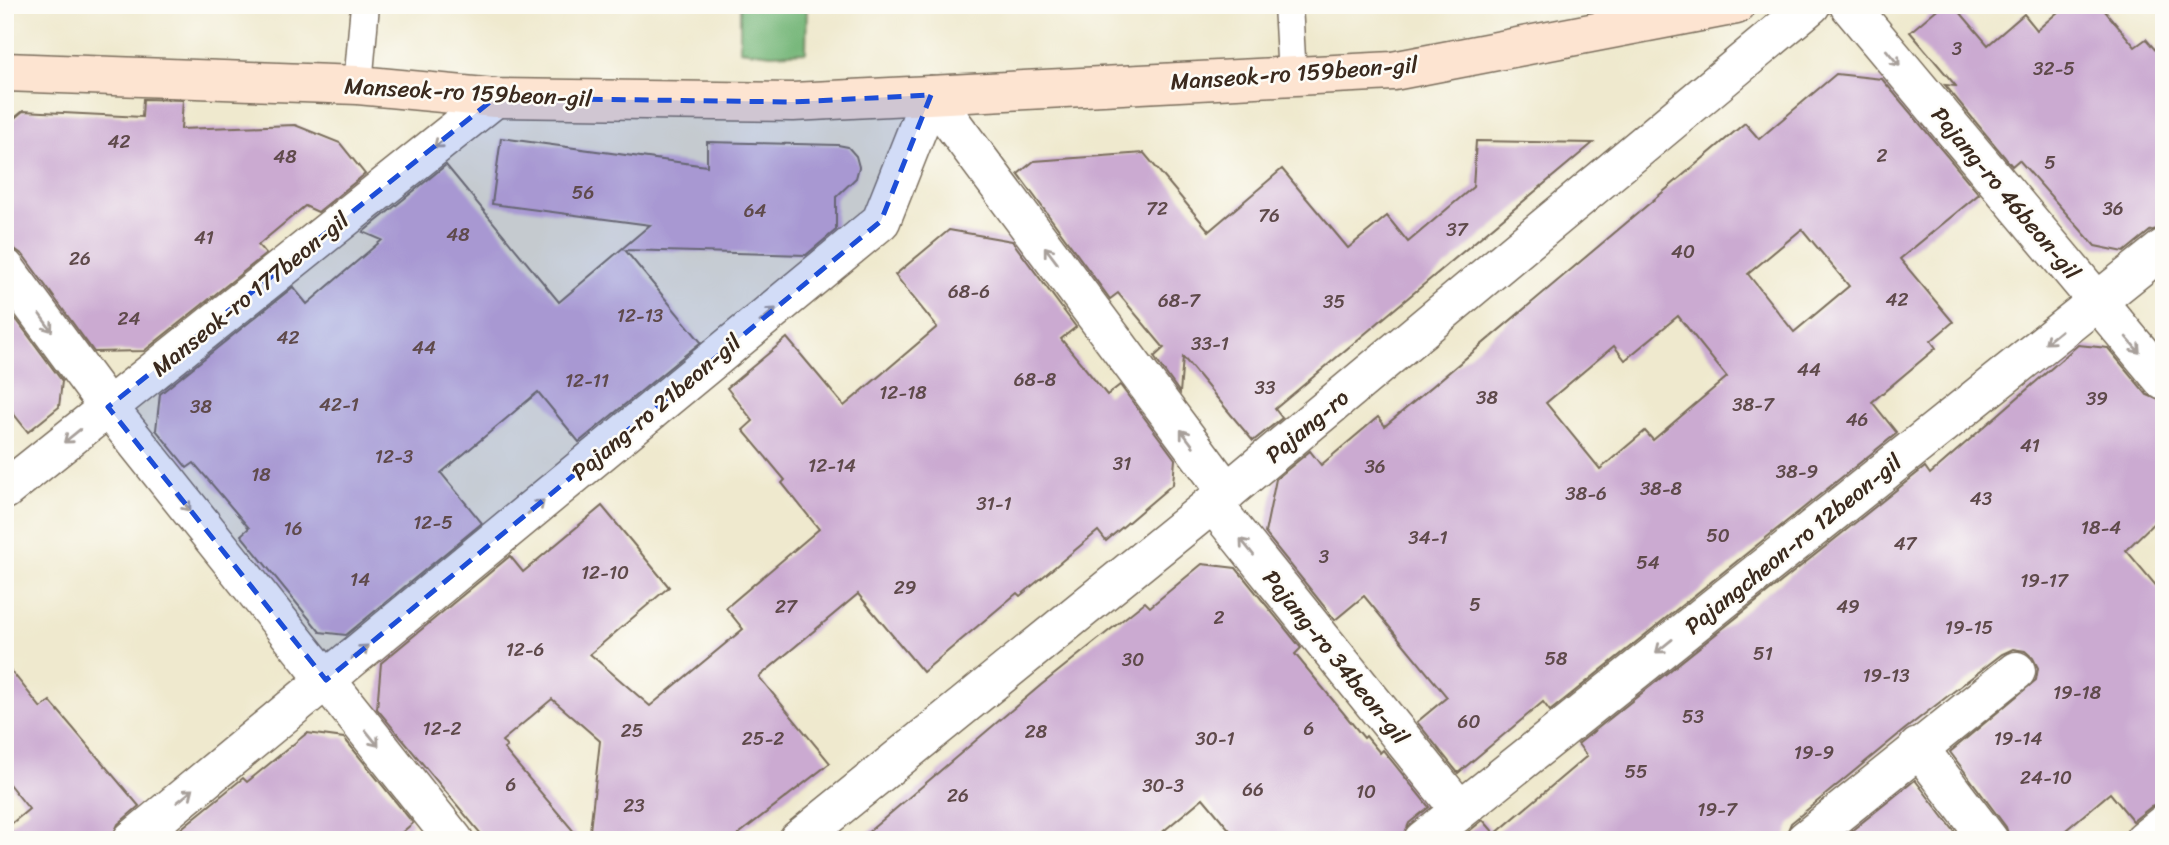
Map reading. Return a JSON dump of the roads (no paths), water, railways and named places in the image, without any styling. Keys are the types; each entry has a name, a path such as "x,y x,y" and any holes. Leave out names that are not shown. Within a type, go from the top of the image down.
{"street":[{"name":"Manseok-ro 159beon-gil","path":"5,72 358,85 495,98 793,102 1393,71 1736,5"},
{"name":"Pajang-ro","path":"798,840 1220,498 1811,5"},
{"name":"Pajang-ro 46beon-gil","path":"1849,5 2164,381"},
{"path":"931,95 1220,498"},
{"name":"Pajang-ro 21beon-gil","path":"132,840 881,221 931,95"},
{"name":"Manseok-ro 177beon-gil","path":"5,490 495,98"},
{"name":"Pajangcheon-ro 12beon-gil","path":"1423,840 2164,248"},
{"path":"5,268 108,407 454,840"},
{"name":"Pajang-ro 34beon-gil","path":"1220,498 1459,809"},
{"path":"1805,840 1917,747 2016,671"},
{"path":"1917,747 1989,840"},
{"path":"2144,840 2164,824"}],"lane":[{"path":"358,85 365,5"},
{"path":"1288,5 1292,76"}]}
